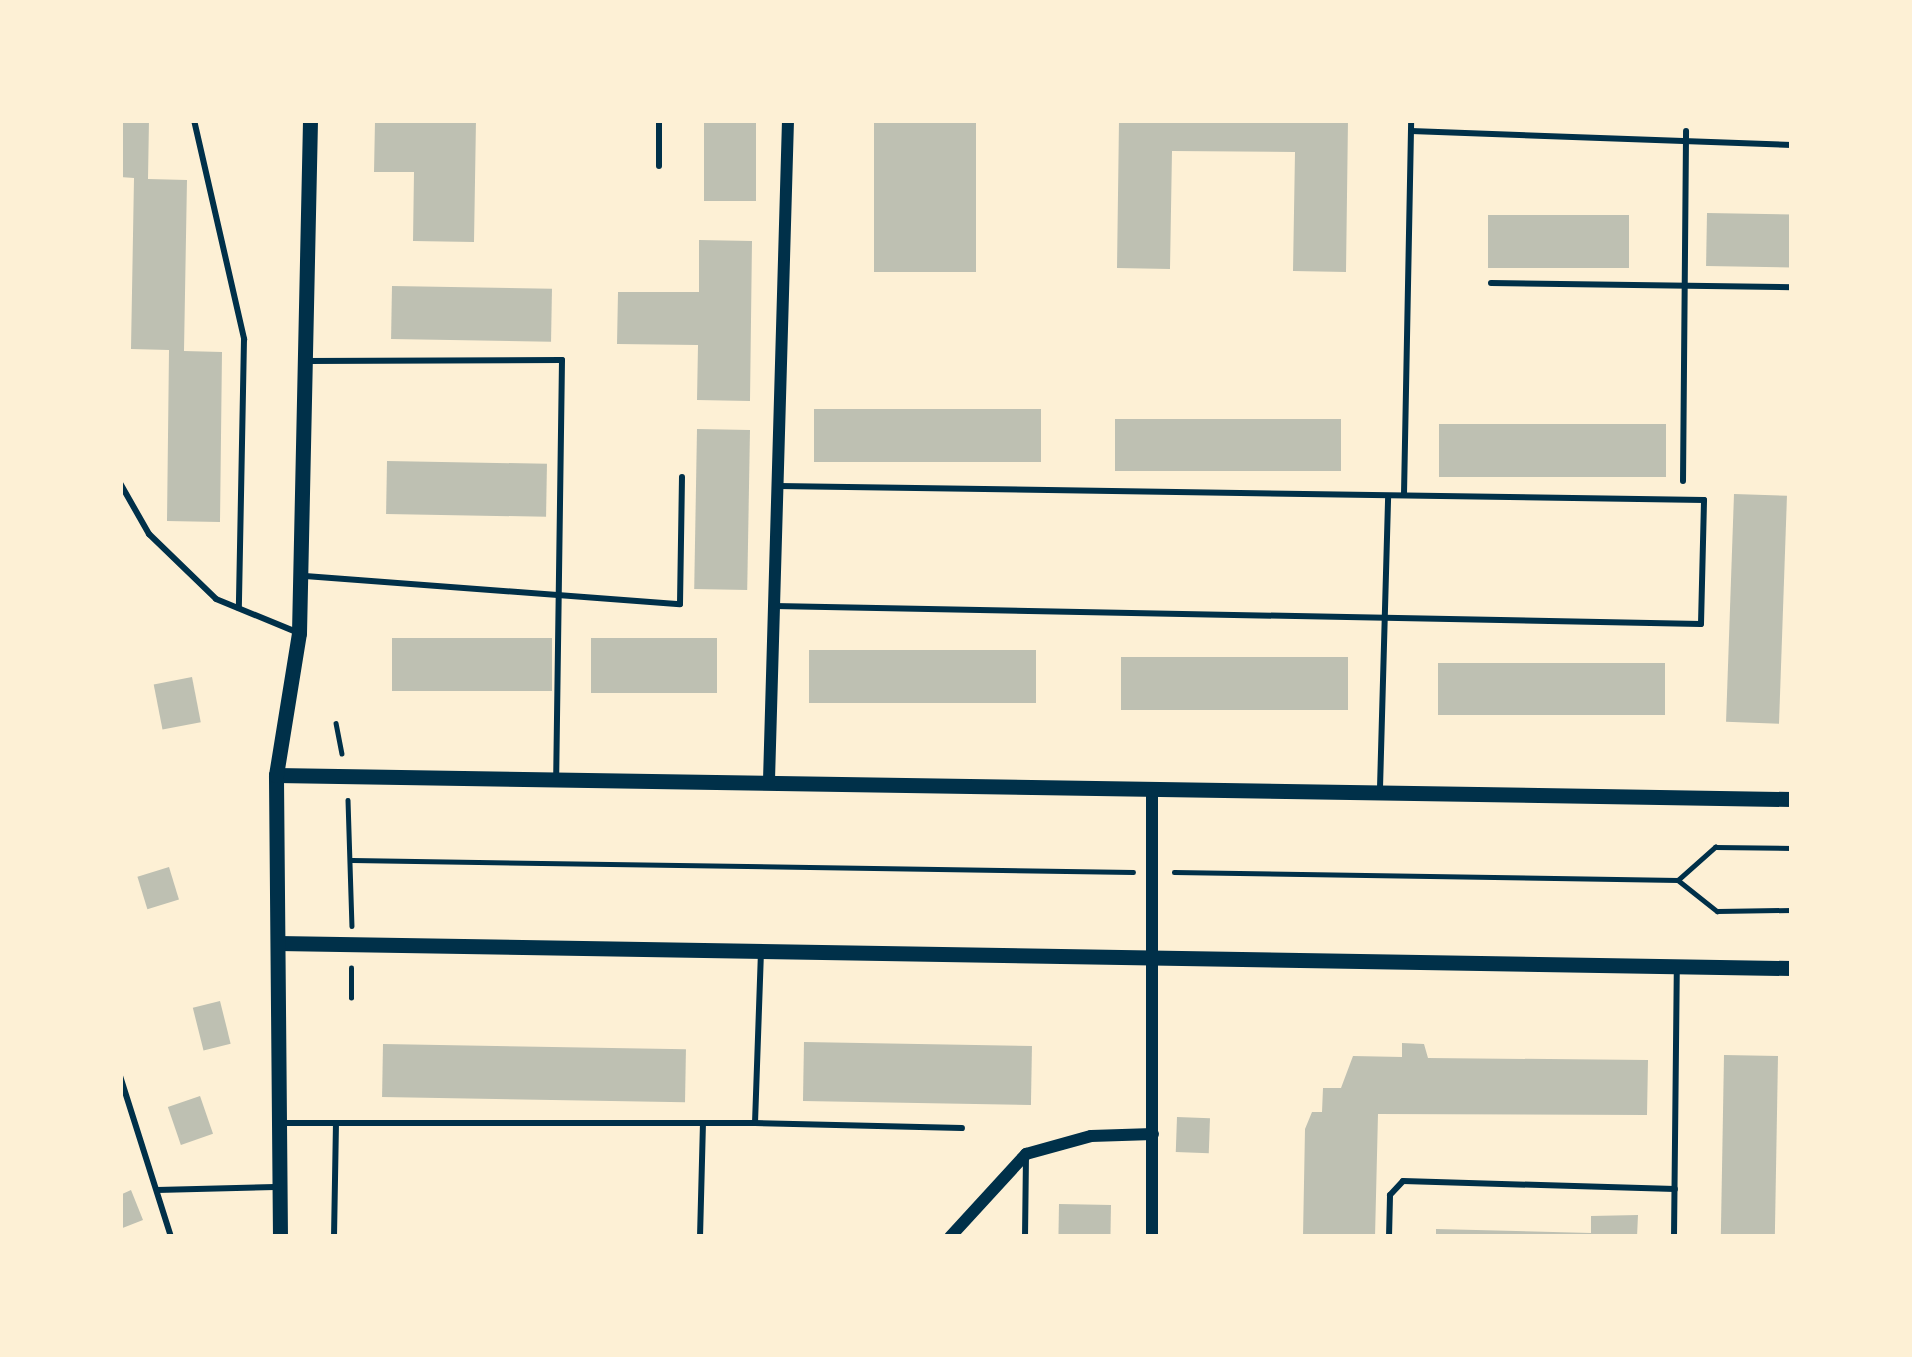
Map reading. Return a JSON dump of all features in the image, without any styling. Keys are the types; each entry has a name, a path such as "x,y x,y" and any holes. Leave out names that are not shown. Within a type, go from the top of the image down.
{"street":[{"path":"280,1237 276,775 299,633 310,120"},
{"path":"769,780 788,120"},
{"path":"276,775 1792,799"},
{"path":"1152,788 1156,959 1152,1237"},
{"path":"278,943 1792,968"},
{"path":"950,1237 1026,1154 1090,1136 1153,1134"}],"lane":[{"path":"194,120 244,339 239,608"},
{"path":"658,166 659,120"},
{"path":"1404,496 1411,120"},
{"path":"1411,131 1792,146"},
{"path":"1683,481 1686,131"},
{"path":"1491,283 1792,287"},
{"path":"306,361 562,360 556,776"},
{"path":"301,576 535,589 561,601 680,604 682,477"},
{"path":"120,483 149,534 215,598 299,633"},
{"path":"774,606 1701,624 1703,500 778,486"},
{"path":"1380,792 1381,618 1388,495"},
{"path":"755,1123 761,952"},
{"path":"1674,1237 1677,967"},
{"path":"120,1076 171,1237"},
{"path":"700,1237 704,1123"},
{"path":"278,1124 755,1123 962,1128"},
{"path":"334,1237 336,1124"},
{"path":"1025,1237 1026,1154"},
{"path":"1389,1237 1390,1195 1403,1181 1675,1189"},
{"path":"158,1190 278,1187"}],"path":[{"path":"336,723 346,774 352,860 351,998"},
{"path":"1678,880 1715,848 1792,848"},
{"path":"352,860 1678,880 1717,911 1792,910"}],"building":[{"path":"120,120 149,120 148,179 187,180 184,351 222,352 220,522 167,521 169,350 131,349 134,178 120,177"},
{"path":"476,120 474,242 413,241 414,172 374,172 375,121"},
{"path":"704,120 756,120 756,201 704,201"},
{"path":"874,120 976,120 976,272 874,272"},
{"path":"1119,120 1348,120 1346,272 1293,271 1295,152 1172,151 1170,269 1117,268"},
{"path":"1707,213 1792,214 1791,267 1706,266"},
{"path":"1488,215 1629,215 1629,268 1488,268"},
{"path":"699,240 752,241 750,401 697,400 698,345 617,344 618,292 699,292"},
{"path":"392,286 552,289 551,342 391,339"},
{"path":"814,409 1041,409 1041,462 814,462"},
{"path":"1115,419 1341,419 1341,471 1115,471"},
{"path":"1439,424 1666,424 1666,477 1439,477"},
{"path":"697,429 750,430 747,590 694,589"},
{"path":"387,461 547,464 546,517 386,514"},
{"path":"1734,494 1787,496 1779,724 1726,722"},
{"path":"392,638 552,638 552,691 392,691"},
{"path":"591,638 717,638 717,693 591,693"},
{"path":"809,650 1036,650 1036,703 809,703"},
{"path":"1121,657 1348,657 1348,710 1121,710"},
{"path":"1438,663 1665,663 1665,715 1438,715"},
{"path":"192,677 201,722 162,730 154,684"},
{"path":"169,867 179,900 147,909 137,877"},
{"path":"220,1001 231,1044 203,1050 193,1008"},
{"path":"804,1042 1032,1046 1031,1105 803,1101"},
{"path":"1402,1043 1424,1044 1428,1058 1648,1060 1647,1115 1378,1114 1375,1237 1303,1236 1305,1129 1312,1112 1322,1112 1323,1088 1341,1088 1353,1056 1402,1057"},
{"path":"383,1044 686,1049 685,1102 382,1097"},
{"path":"1724,1055 1778,1056 1775,1237 1721,1237"},
{"path":"200,1096 213,1134 181,1145 168,1107"},
{"path":"1177,1117 1210,1118 1209,1153 1176,1152"},
{"path":"131,1190 143,1220 120,1229 120,1195"},
{"path":"1059,1204 1111,1205 1110,1237 1058,1237"},
{"path":"1638,1215 1637,1237 1436,1237 1436,1229 1591,1233 1591,1216"}]}
